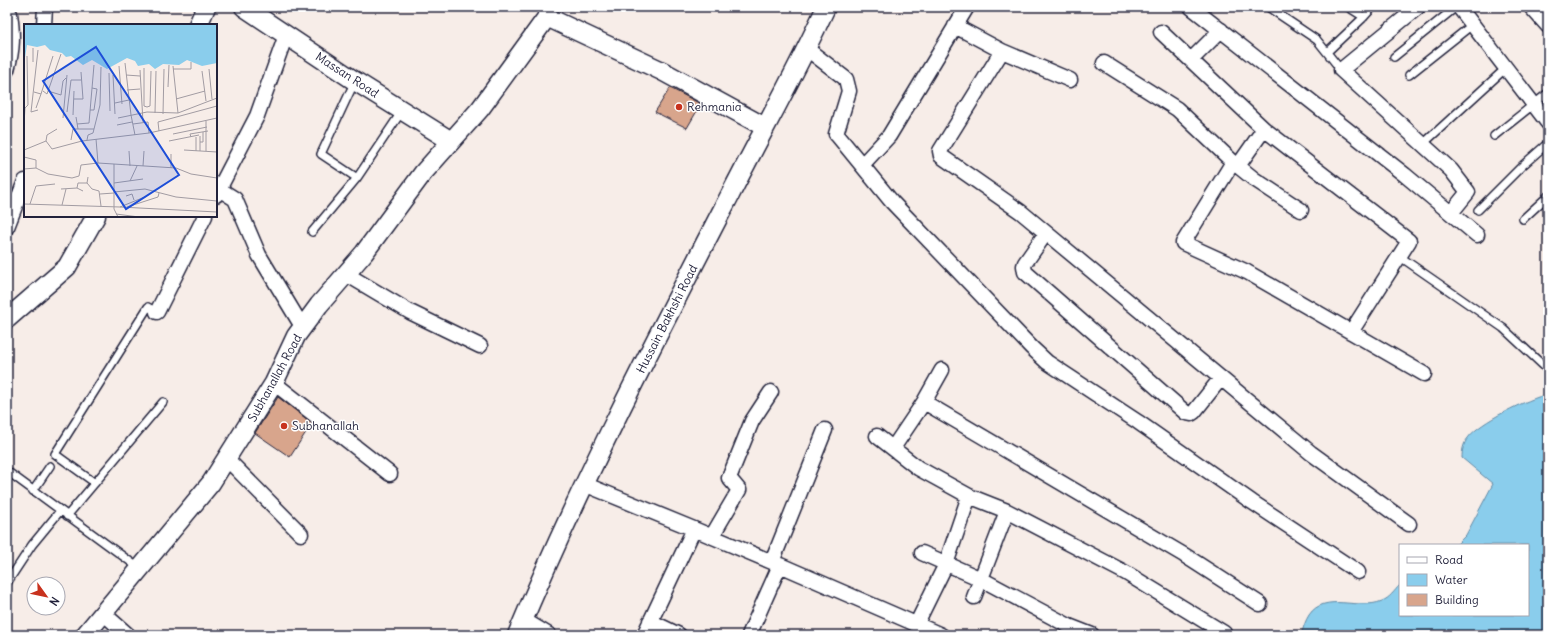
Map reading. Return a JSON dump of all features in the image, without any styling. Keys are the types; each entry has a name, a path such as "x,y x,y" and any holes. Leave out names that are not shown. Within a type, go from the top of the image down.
{"street":[{"path":"44,24 45,7"},
{"path":"198,24 206,7"},
{"name":"Massan Road","path":"244,7 355,81 452,141"},
{"name":"Hussain Bakhshi Road","path":"520,627 584,484 672,307 807,49 826,7"},
{"path":"862,165 889,136 967,7"},
{"path":"1191,7 1478,235"},
{"path":"1418,7 1341,70 1451,170 1468,192 1450,213"},
{"path":"1457,7 1548,123"},
{"path":"1531,7 1548,26"},
{"path":"550,12 765,127"},
{"name":"Subhanallah Road","path":"85,635 211,483 274,383 296,336 319,304 346,274 422,174 480,109 550,12"},
{"path":"7,70 12,53 10,13"},
{"path":"955,26 1002,51 1070,80"},
{"path":"1191,60 1221,30"},
{"path":"1161,32 1264,129 1409,241 1351,332"},
{"path":"286,35 257,116 218,192 235,199 259,255 303,328"},
{"path":"807,49 846,79 848,90 836,134 892,202 1032,348 1047,362 1138,422 1252,502 1358,572"},
{"path":"1002,51 940,154 955,167 1021,212 1311,453 1409,524"},
{"path":"1104,63 1177,109 1254,179 1302,210"},
{"path":"1264,129 1236,164 1183,243 1247,272 1424,374"},
{"path":"7,227 24,184"},
{"path":"7,319 68,267 95,217"},
{"path":"157,312 205,217"},
{"path":"1046,233 1025,263 1025,272 1186,413 1191,414 1194,412 1221,378"},
{"path":"346,274 410,312 480,346"},
{"path":"893,448 924,402 942,370"},
{"path":"274,383 390,474"},
{"path":"712,536 739,490 729,478 752,421 771,392"},
{"path":"924,402 1184,555 1260,604"},
{"path":"749,635 825,430"},
{"path":"877,436 918,468 969,496 1007,511 1126,573 1224,633"},
{"path":"227,459 302,534"},
{"path":"584,484 712,536 941,635"},
{"path":"916,624 946,564 969,496"},
{"path":"974,597 1007,511"},
{"path":"644,635 694,529"},
{"path":"922,553 981,579 1067,630 1092,635"},
{"path":"103,613 128,635"},
{"path":"650,621 679,635"},
{"path":"520,627 548,635"}],"lane":[{"path":"1268,7 1317,40 1341,70"},
{"path":"1348,7 1364,17"},
{"path":"1327,52 1373,7"},
{"path":"1394,56 1457,7"},
{"path":"1409,75 1472,25"},
{"path":"1423,144 1506,68"},
{"path":"355,81 321,154 357,178"},
{"path":"1494,136 1548,93"},
{"path":"312,232 357,178 403,111"},
{"path":"1478,210 1523,165 1548,143"},
{"path":"1523,218 1548,196"},
{"path":"1399,256 1503,328 1548,370"},
{"path":"95,483 55,454 148,306 157,312"},
{"path":"67,516 163,402"},
{"path":"33,491 50,466"},
{"path":"7,471 139,568"},
{"path":"7,583 32,545 60,511"}],"water":[{"path":"1548,394 1548,635 1301,635 1309,615 1316,608 1324,604 1363,604 1382,601 1392,594 1399,586 1399,616 1529,616 1529,544 1457,544 1466,535 1493,484 1462,458 1466,440 1482,425 1493,418"}],"building":[{"name":"Rehmania","path":"670,88 701,104 687,128 655,112"},
{"name":"Subhanallah","path":"278,397 312,423 290,457 255,433"}],"place":[{"name":"Rehmania","path":"679,107"},
{"name":"Subhanallah","path":"284,426"}]}
